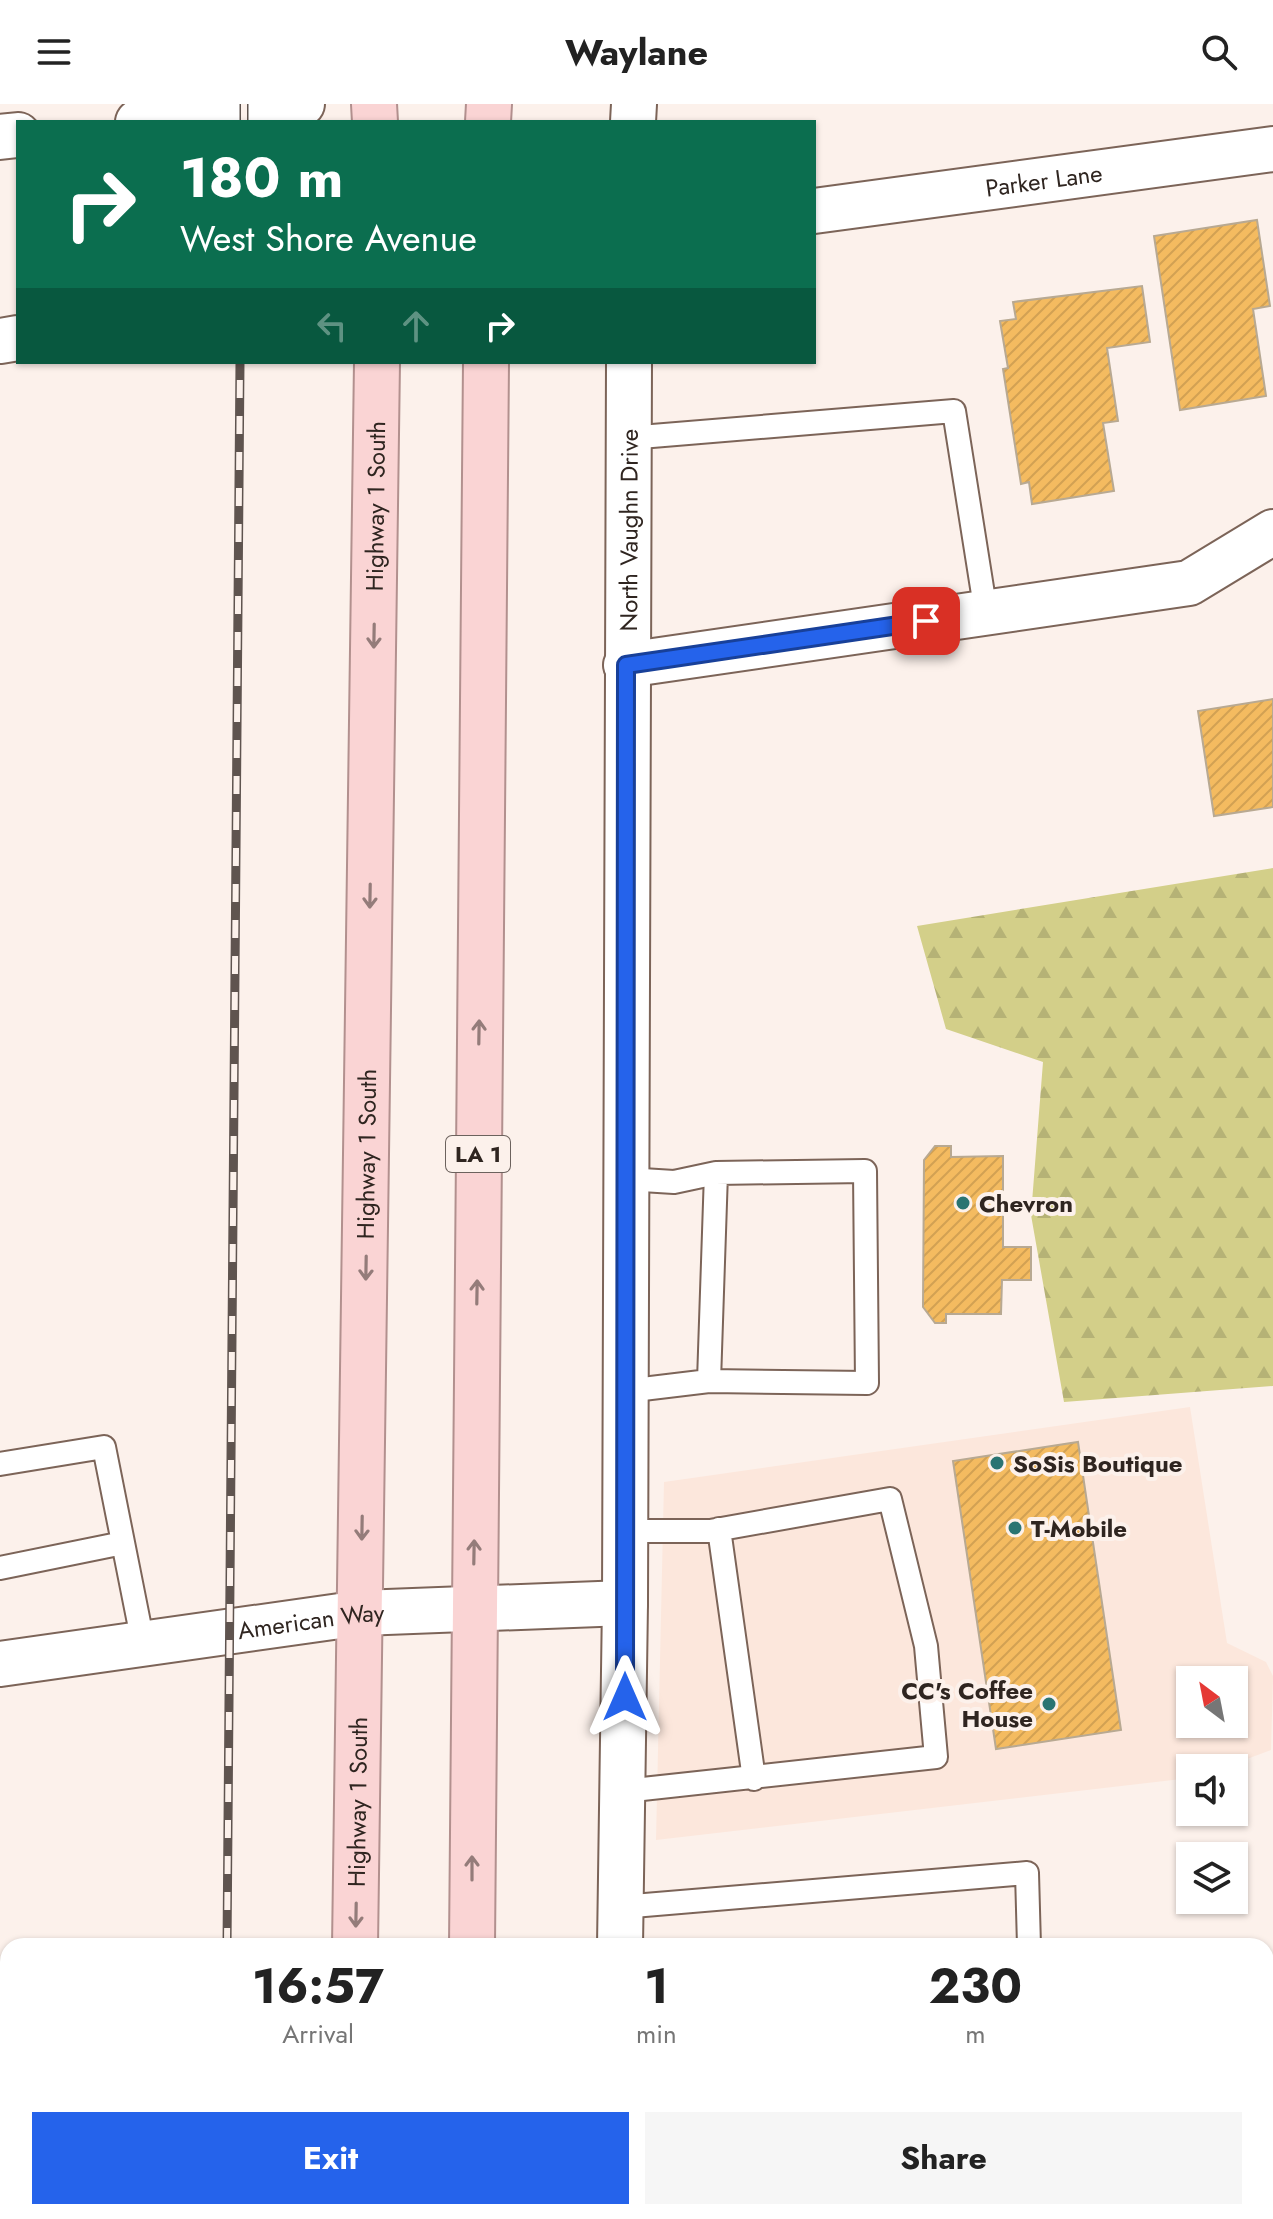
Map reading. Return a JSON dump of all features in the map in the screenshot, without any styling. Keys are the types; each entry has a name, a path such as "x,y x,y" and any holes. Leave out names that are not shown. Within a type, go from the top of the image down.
{"highway":[{"name":"Highway 1 South","path":"355,1938 377,364"},
{"name":"LA 1","path":"472,1938 486,364"}],"street":[{"path":"156,120 302,104"},
{"name":"Parker Lane","path":"816,211 1273,149"},
{"name":"North Vaughn Drive","path":"620,1926 624,1791 629,364"},
{"path":"626,665 1189,583 1273,532"},
{"name":"American Way","path":"0,1664 361,1613 625,1603"}],"lane":[{"path":"628,438 954,411 986,613"},
{"path":"626,1179 674,1182 716,1173 865,1171 867,1383 709,1381 626,1391"},
{"path":"709,1381 716,1173"},
{"path":"0,1464 104,1447 143,1643"},
{"path":"624,1791 936,1757 926,1646 890,1499 719,1529 625,1531"},
{"path":"719,1529 754,1779"},
{"path":"0,1568 123,1543"},
{"path":"620,1926 1027,1873 1029,1938"}],"shaded area":[{"path":"1190,1407 1227,1643 1266,1662 1273,1676 1271,1750 1248,1759 1248,1754 1176,1754 1176,1780 656,1840 664,1482"}],"green space":[{"path":"1273,868 1273,1386 1064,1402 1031,1215 1043,1062 946,1029 917,926"}],"building":[{"path":"1257,220 1270,306 1253,309 1266,396 1180,410 1154,236"},
{"path":"1142,286 1150,342 1107,348 1118,421 1103,423 1114,491 1032,504 1029,482 1021,484 1003,369 1008,368 1000,321 1016,319 1013,302"},
{"path":"1273,699 1273,807 1214,816 1198,711"},
{"name":"Chevron","path":"935,1146 951,1146 951,1157 1003,1156 1003,1247 1031,1247 1031,1280 1002,1280 1001,1314 946,1314 946,1323 935,1323 923,1307 924,1160"},
{"path":"1078,1442 1121,1730 996,1749 953,1461"}],"railway":[{"path":"244,104 244,120"},
{"path":"227,1938 240,364"}],"place":[{"name":"Chevron","path":"963,1203"},
{"name":"SoSis Boutique","path":"997,1463"},
{"name":"T-Mobile","path":"1015,1528"},
{"name":"CC's Coffee House","path":"1049,1704"}],"route":[{"path":"625,1697 626,665 926,621"}]}
